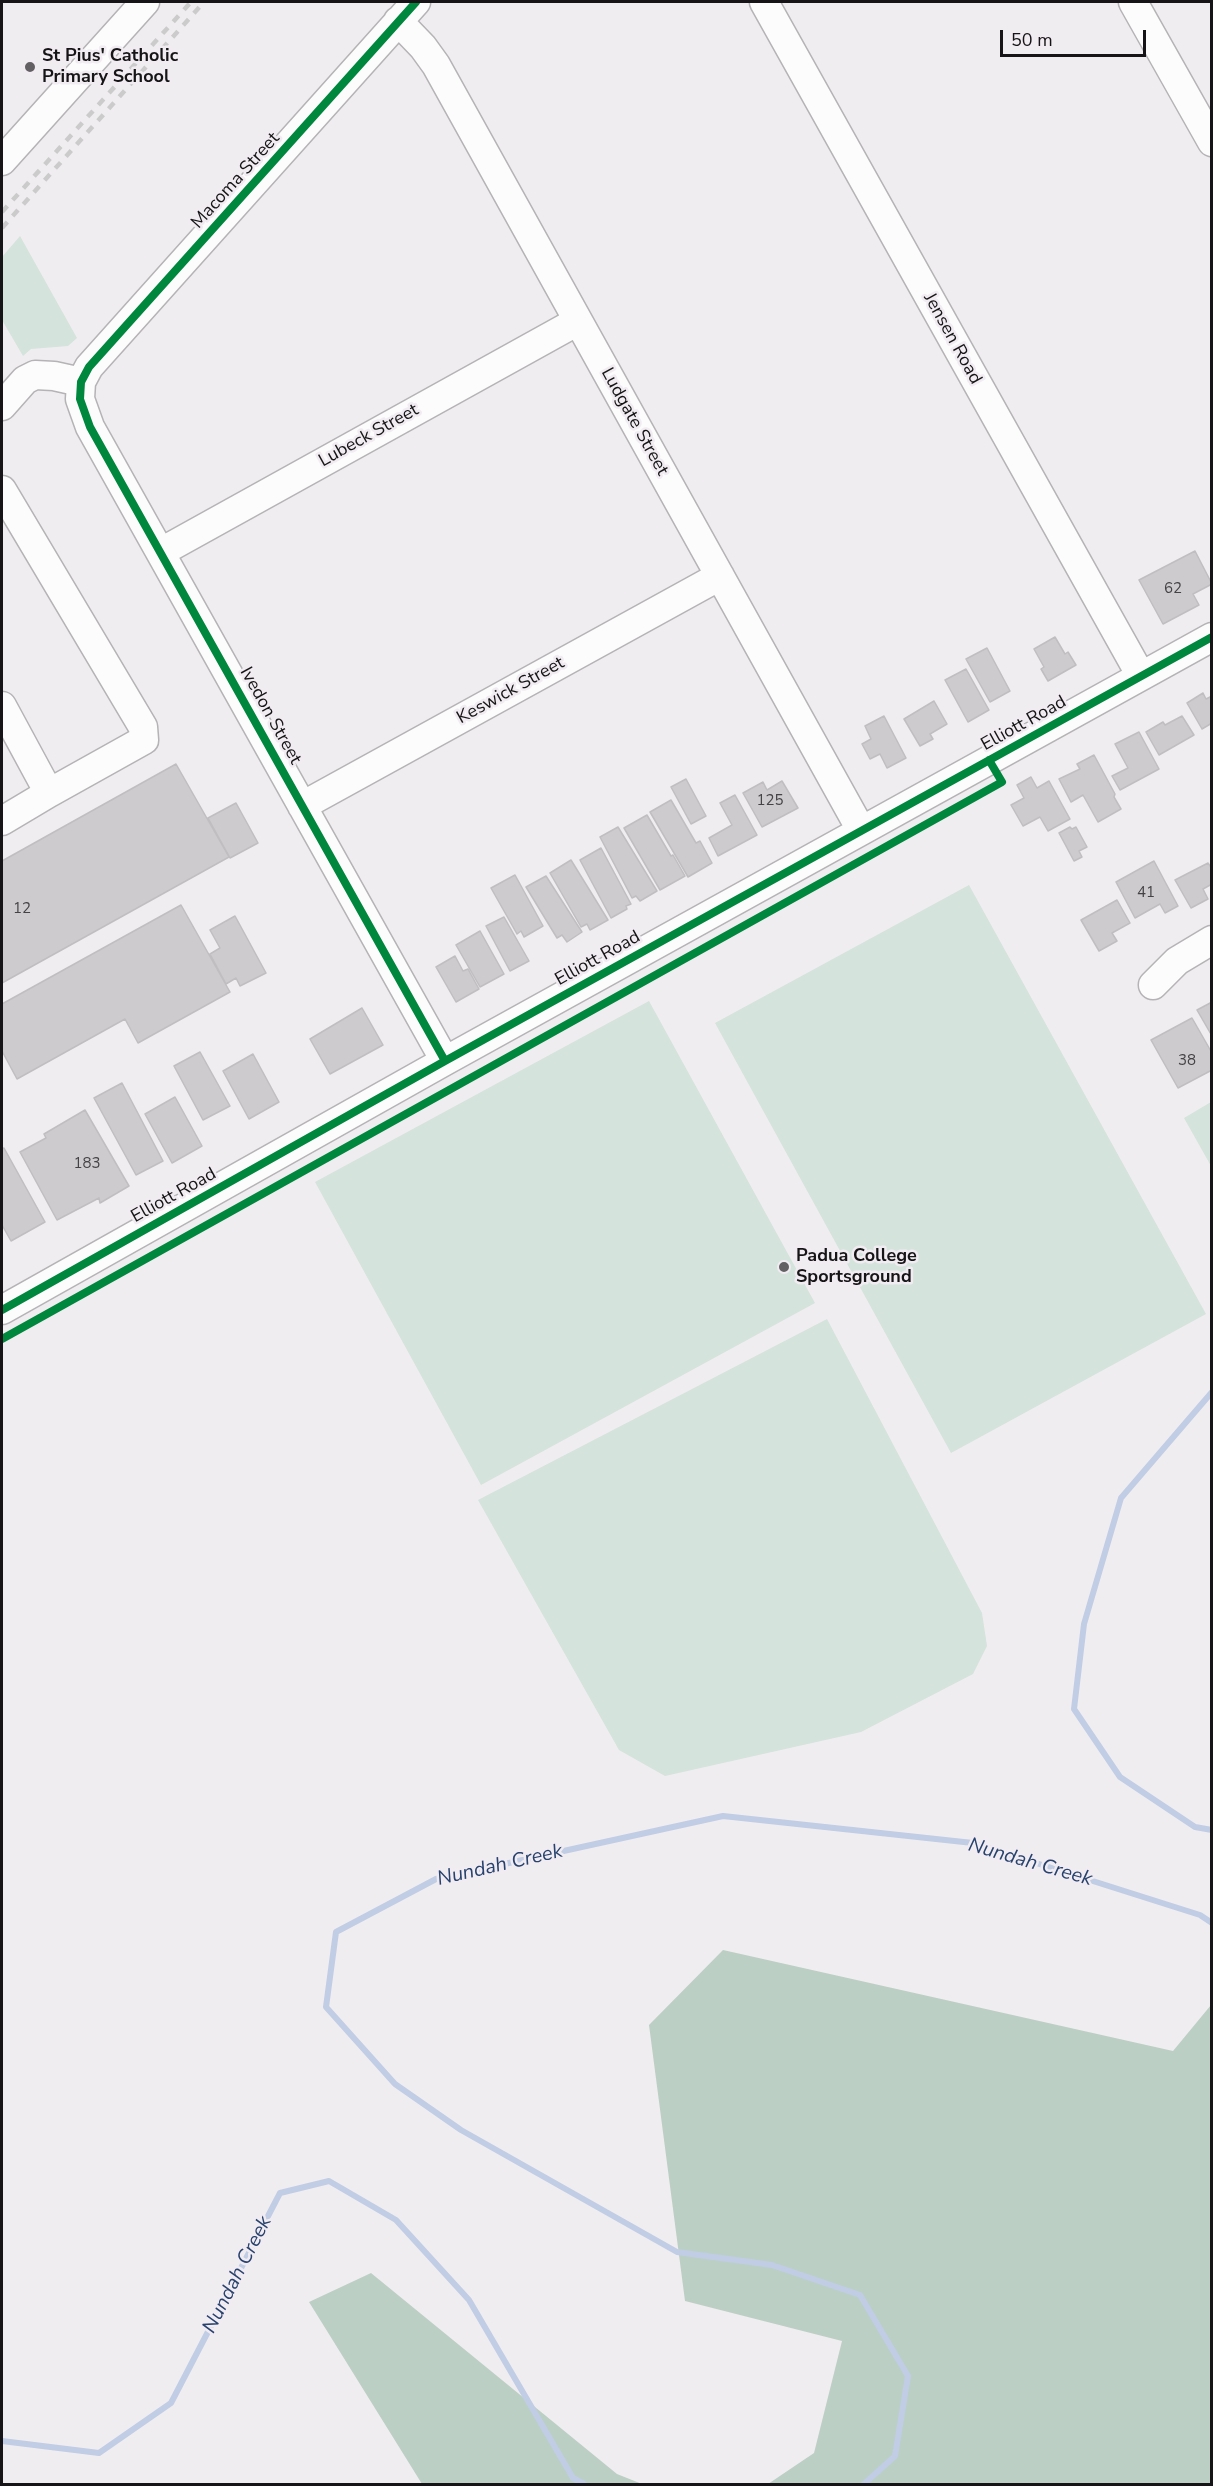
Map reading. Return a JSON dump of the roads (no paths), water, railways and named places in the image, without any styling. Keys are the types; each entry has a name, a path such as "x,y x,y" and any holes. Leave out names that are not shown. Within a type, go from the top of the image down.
{"street":[{"path":"2,161 146,2"},
{"name":"Jensen Road","path":"764,2 1141,676"},
{"path":"1133,2 1212,142"},
{"name":"Ludgate Street","path":"407,11 423,47 436,65 861,830"},
{"name":"Macoma Street","path":"81,382 89,367 407,11"},
{"name":"Lubeck Street","path":"161,552 578,321"},
{"path":"2,406 25,381 35,375 50,375 81,382"},
{"name":"Ivedon Street","path":"81,382 80,399 86,419 445,1061"},
{"path":"2,490 143,727 144,740 2,821"},
{"name":"Keswick Street","path":"302,806 720,576"},
{"name":"Elliott Road","path":"2,1310 445,1061 1212,637"},
{"path":"2,706 49,793"},
{"path":"1153,985 1177,961 1212,940"}],"waterway":[{"name":"Nundah Creek","path":"1212,1392 1121,1498 1084,1624 1074,1709 1120,1777 1195,1827 1212,1830"},
{"name":"Nundah Creek","path":"864,2484 895,2456 908,2376 860,2295 772,2265 677,2252 461,2130 395,2084 326,2007 336,1932 436,1879 723,1816 973,1843 1200,1915 1212,1923"},
{"name":"Nundah Creek","path":"2,2441 99,2453 171,2403 280,2193 329,2181 396,2220 469,2300 573,2478 584,2484"}],"railway":[{"path":"2,212 191,2"},
{"path":"2,228 204,2"}],"place":[{"name":"St Pius' Catholic Primary School","path":"30,67"},
{"name":"Padua College Sportsground","path":"784,1267"}]}
